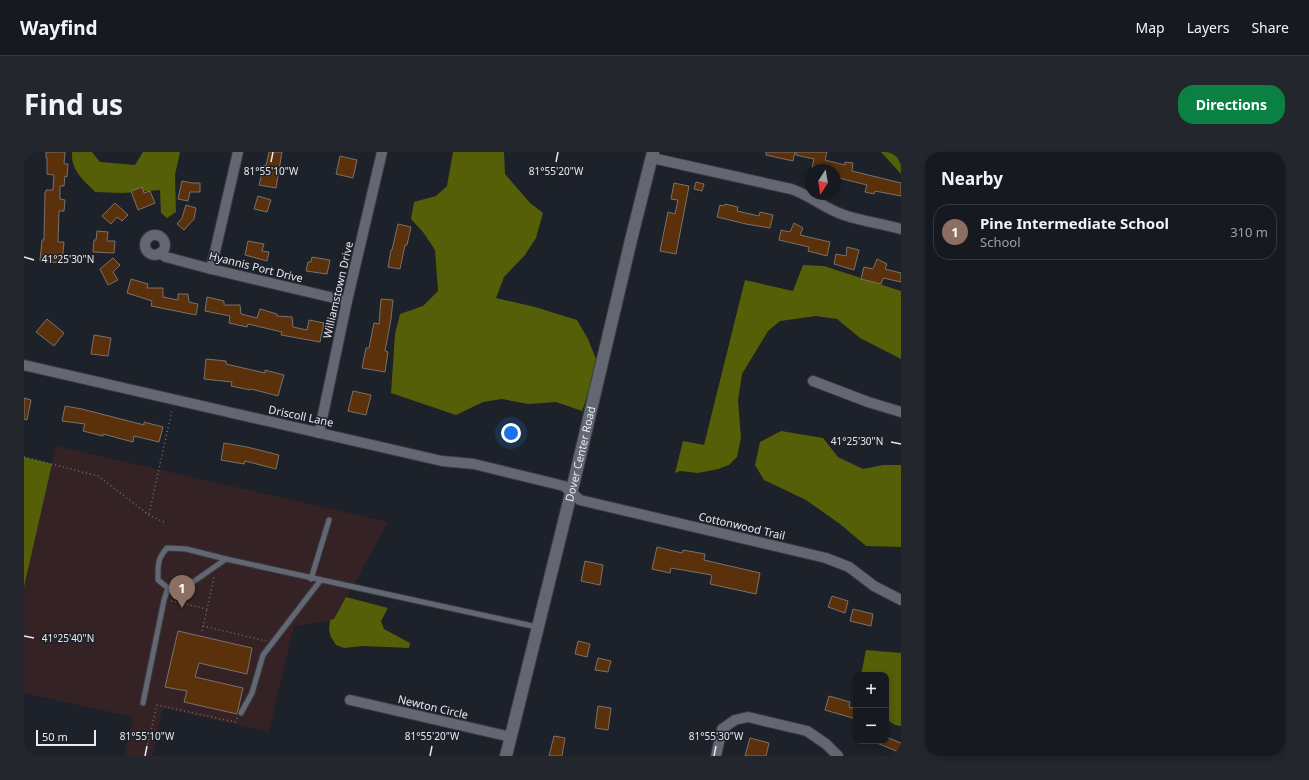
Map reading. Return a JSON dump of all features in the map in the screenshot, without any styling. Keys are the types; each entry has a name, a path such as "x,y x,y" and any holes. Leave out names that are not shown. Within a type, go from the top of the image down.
{"street":[{"path":"211,269 238,152"},
{"name":"Williamstown Drive","path":"319,433 347,301 382,152"},
{"path":"652,155 803,192 844,215 901,228"},
{"name":"Dover Center Road","path":"506,756 572,493 652,155"},
{"name":"Hyannis Port Drive","path":"160,253 166,257 211,269 347,301"},
{"name":"Driscoll Lane","path":"24,365 442,461 474,464 564,486 572,493"},
{"path":"813,381 868,402 901,412"},
{"name":"Cottonwood Trail","path":"572,493 580,500 826,558 848,568 874,586 901,600"},
{"name":"Newton Circle","path":"350,700 511,737"},
{"path":"716,756 722,729 735,720 748,717 807,731 826,744 838,756"}],"lane":[{"path":"311,579 329,520"},
{"path":"226,559 183,590 168,588 158,580 160,555 167,548 186,549 320,581 538,627"},
{"path":"241,713 252,693 263,655 320,581"},
{"path":"143,703 164,600 168,588"}],"path":[{"path":"149,515 172,410"},
{"path":"24,456 98,476 149,515 164,522"},
{"path":"202,631 214,577"},
{"path":"171,601 207,609"},
{"path":"203,626 274,642"},
{"path":"145,756 157,705 235,722 241,713"}],"shaded area":[{"path":"56,446 388,522 334,620 294,626 269,732 163,708 152,756 124,756 133,717 24,693 24,587"}],"green space":[{"path":"72,152 92,152 100,162 135,165 143,152 180,152 175,175 176,212 167,218 161,213 160,190 123,193 95,192 82,179 76,170 73,164"},
{"path":"453,152 504,152 505,174 530,203 543,213 536,238 525,255 504,277 496,298 535,307 577,320 588,339 598,364 582,411 556,402 528,404 502,399 483,402 456,415 391,393 395,334 400,314 423,306 438,291 435,250 423,232 411,219 414,202 436,196 447,186"},
{"path":"881,152 901,152 901,174"},
{"path":"803,265 824,266 901,291 901,359 860,338 837,319 816,316 780,321 768,331 742,374 738,401 741,438 737,457 729,465 718,469 698,473 680,471 675,473 683,441 704,445 745,280 793,291"},
{"path":"781,431 823,438 838,457 863,469 883,465 901,465 901,547 866,546 840,524 806,500 764,480 755,465 760,442"},
{"path":"24,457 52,464 24,587"},
{"path":"346,597 388,608 381,621 384,629 410,643 409,648 363,646 344,648 336,645 329,630 330,620 334,619"},
{"path":"866,650 901,653 901,726 895,725 889,721 889,672 862,672"}],"building":[{"path":"46,152 65,152 64,164 68,164 67,177 65,176 64,186 60,186 60,199 65,200 64,211 59,211 58,242 64,242 62,263 40,261 42,240 44,240 45,192 46,190 53,190 54,175 47,174"},
{"path":"269,152 282,152 276,188 259,185"},
{"path":"766,152 795,152 793,161 766,155"},
{"path":"796,152 827,152 825,160 841,164 813,164 814,159 796,155"},
{"path":"340,156 357,160 353,178 336,174"},
{"path":"845,162 853,163 852,171 901,183 901,196 875,191 874,194 865,192 867,185 841,178 841,164 845,165"},
{"path":"182,181 200,183 200,192 190,192 188,201 178,199"},
{"path":"696,182 704,184 702,191 694,189"},
{"path":"674,183 689,186 676,254 660,251 668,212 675,214 678,200 671,199"},
{"path":"142,187 144,193 150,191 155,203 138,210 131,191"},
{"path":"258,196 271,200 267,212 254,209"},
{"path":"115,203 128,215 122,221 117,217 111,224 102,216"},
{"path":"725,204 738,207 737,211 759,216 760,212 773,215 770,228 717,217 720,205 724,206"},
{"path":"186,205 196,208 194,219 184,230 177,224 182,218"},
{"path":"794,223 803,228 800,235 830,242 827,256 808,251 809,247 779,240 781,230 790,232"},
{"path":"398,224 411,227 407,245 405,245 400,269 388,267"},
{"path":"97,231 108,232 107,241 115,241 114,253 93,252 94,240 96,240"},
{"path":"248,241 264,244 262,251 269,252 267,261 245,255"},
{"path":"847,247 859,250 854,270 834,264 836,254 846,256"},
{"path":"312,257 330,260 327,274 306,271 308,262 311,262"},
{"path":"113,258 120,265 113,272 118,280 108,285 100,269"},
{"path":"877,259 887,264 885,269 901,273 901,282 883,278 881,284 861,279 864,267 873,269"},
{"path":"131,279 148,284 147,288 163,288 163,297 178,300 178,294 188,294 189,302 198,304 196,315 151,306 152,301 127,293"},
{"path":"207,297 224,301 224,305 240,305 241,314 257,318 260,309 277,314 277,316 292,317 293,327 307,330 309,320 324,323 320,342 281,335 282,332 248,324 247,327 229,323 230,316 205,311"},
{"path":"381,299 393,300 385,351 388,352 385,372 362,368 366,348 369,348 374,323 379,324"},
{"path":"47,319 64,333 54,346 36,332"},
{"path":"94,335 111,338 108,356 91,354"},
{"path":"206,359 226,361 226,364 265,373 265,370 284,375 278,396 251,389 231,386 232,382 204,379"},
{"path":"353,391 371,395 366,415 348,411"},
{"path":"24,398 31,400 27,420 24,419"},
{"path":"65,406 144,425 144,422 163,427 159,442 134,436 133,442 103,434 103,436 83,431 85,424 62,421"},
{"path":"224,443 279,455 276,469 245,461 244,464 221,460"},
{"path":"657,547 682,553 683,550 705,554 704,560 760,573 756,594 710,584 712,575 671,568 670,573 652,569"},
{"path":"585,561 603,565 600,585 581,581"},
{"path":"832,596 848,601 845,613 828,607"},
{"path":"853,609 873,614 871,626 850,621"},
{"path":"178,631 252,648 247,674 199,663 195,677 243,688 237,714 184,702 187,691 165,687"},
{"path":"578,641 590,644 587,657 575,654"},
{"path":"598,658 611,661 608,672 595,670"},
{"path":"829,696 850,702 849,707 853,708 853,718 825,710"},
{"path":"598,706 611,708 608,730 595,728"},
{"path":"554,736 565,738 562,756 549,756"},
{"path":"750,738 769,743 766,756 745,756"},
{"path":"889,738 901,743 901,753 879,744 889,744"}],"place":[{"name":"Pine Intermediate School","path":"182,608"}]}
